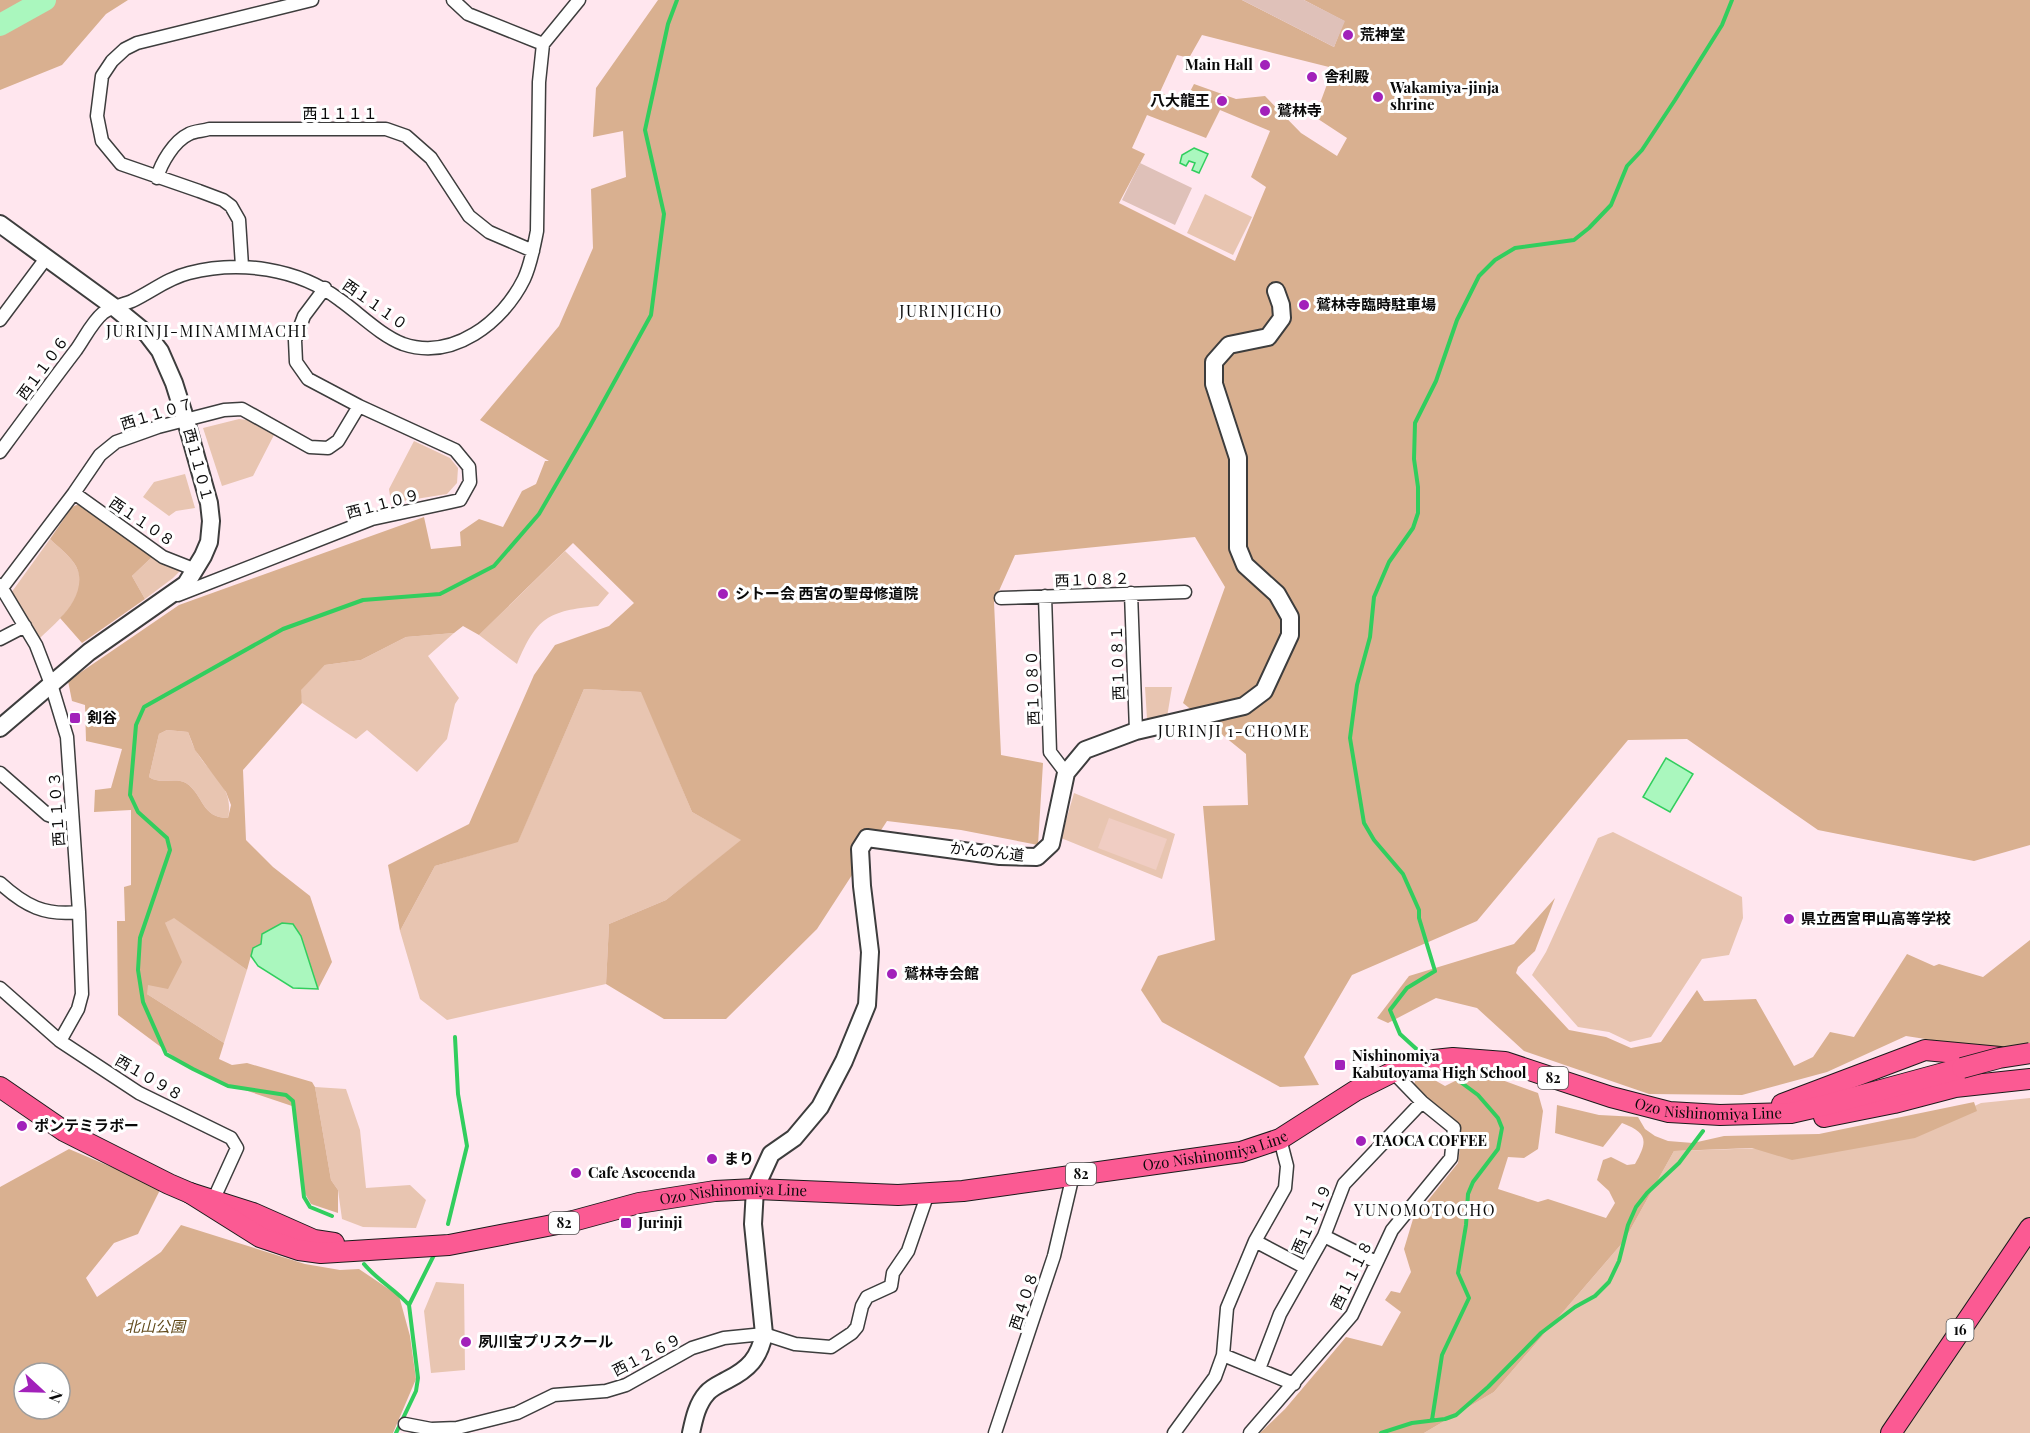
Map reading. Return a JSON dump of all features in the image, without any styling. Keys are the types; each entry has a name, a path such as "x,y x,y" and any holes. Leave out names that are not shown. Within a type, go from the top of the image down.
{"main road":[{"path":"1720,1115 1783,1104 1925,1050 2030,1060"},
{"name":"Ozo Nishinomiya Line","path":"0,1087 64,1131 109,1155 212,1203 260,1237 299,1250 321,1253 372,1248 449,1245 573,1221 639,1203 715,1191 756,1189 898,1195 963,1191 1241,1152 1280,1139 1355,1092 1393,1072 1443,1059 1505,1062 1611,1097 1669,1112 1720,1115 1791,1113 1999,1058 2030,1053"},
{"path":"1720,1115 1781,1122 1839,1116 1955,1087 2030,1079"},
{"name":"16","path":"1891,1433 2030,1228"}],"street":[{"path":"242,266 239,220 231,207 223,200 121,164 102,141 97,116 102,76 112,61 125,49 138,43 312,0"},
{"path":"453,0 468,14 543,44 579,0"},
{"name":"西１１１０","path":"114,308 187,273 242,266 281,273 325,288 387,335 403,344 426,349 446,346 480,332 504,310 524,278 533,251 537,231 539,82 543,44"},
{"name":"西１１１１","path":"157,178 160,166 168,153 188,134 209,129 386,129 406,136 431,158 469,216 489,232 533,251"},
{"name":"西１１０１","path":"0,224 147,334 160,351 174,383 211,511 209,542 196,570 186,584 89,651 0,728"},
{"path":"0,320 47,257"},
{"name":"西１１０９","path":"163,601 372,519 460,500 470,483 469,467 455,450 358,406 308,379 296,362 295,340 304,316 325,288"},
{"name":"かんのん道","path":"756,1189 771,1154 794,1138 820,1107 844,1061 867,1005 870,952 860,849 867,838 1000,856 1037,857 1051,844 1066,773 1085,750 1136,731 1244,706 1264,691 1290,635 1290,616 1277,594 1245,565 1238,548 1238,458 1214,384 1214,362 1229,345 1268,337 1282,318 1281,305 1276,291"},
{"name":"西１１０６","path":"0,452 102,314 114,308"},
{"name":"西１１０７","path":"1,586 74,493 100,455 116,442 158,427 224,410 242,409 310,447 327,448 338,441 358,406"},
{"name":"西１１０８","path":"74,493 163,556 196,570"},
{"name":"西１１０３","path":"1,586 36,645 67,737 80,912 81,1002 60,1041"},
{"name":"西１０８２","path":"1001,598 1185,592"},
{"name":"西１０８１","path":"1131,593 1136,731"},
{"name":"西１０８０","path":"1045,596 1050,752 1066,773"},
{"path":"0,639 25,626"},
{"path":"0,773 48,815 56,818 72,813"},
{"path":"0,882 22,901 35,908 62,914 80,912"},
{"name":"西１０９８","path":"0,988 60,1041 139,1092 231,1138 237,1148 212,1203"},
{"name":"西１１１８","path":"1250,1433 1352,1315 1392,1230 1451,1158 1454,1128 1393,1072"},
{"name":"西１１１９","path":"1259,1369 1280,1314 1324,1236 1344,1184 1422,1101"},
{"path":"1174,1433 1215,1377 1223,1355 1227,1308 1255,1241 1285,1188 1287,1166 1280,1139"},
{"name":"西４０８","path":"994,1433 1054,1256 1073,1175"},
{"path":"691,1433 697,1409 706,1394 741,1373 752,1363 761,1348 764,1334 753,1224 756,1189"},
{"path":"764,1334 795,1344 831,1347 852,1333 857,1327 862,1306 867,1297 891,1287 893,1273 908,1251 928,1193"},
{"path":"1324,1236 1376,1262"},
{"path":"1255,1241 1306,1268"},
{"name":"西１２６９","path":"405,1424 430,1429 457,1428 518,1413 554,1395 606,1392 626,1385 692,1348 724,1338 764,1334"},
{"path":"1223,1355 1294,1384"}],"shaded area":[{"path":"1242,0 1304,0 1345,21 1334,47"},
{"path":"1194,148 1208,154 1199,173 1192,170 1195,163 1189,161 1186,166 1180,163 1182,155"},
{"path":"1140,163 1192,188 1175,225 1122,200"},
{"path":"1205,194 1252,217 1233,255 1187,233"},
{"path":"239,419 247,420 274,435 253,476 222,486 203,428"},
{"path":"414,441 450,458 458,468 457,483 447,494 391,503 389,489"},
{"path":"185,474 195,508 176,511 169,516 143,497 154,482"},
{"path":"50,539 74,563 79,574 80,585 77,595 64,615 39,639 25,614 11,597 11,593"},
{"path":"565,551 609,593 598,606 567,611 546,619 531,636 517,664 479,635"},
{"path":"152,557 166,566 181,570 145,599 132,576"},
{"path":"454,633 428,656 459,698 455,704 447,739 417,772 367,730 356,739 302,703 300,690 325,665 361,660 406,637"},
{"path":"1145,687 1172,687 1167,717 1147,719"},
{"path":"584,689 642,692 692,812 742,840 666,900 609,924 606,984 447,1020 420,999 400,931 435,866 518,841"},
{"path":"167,730 188,732 200,758 224,788 228,797 228,818 219,817 208,810 186,783 149,777 159,734"},
{"path":"1666,758 1693,774 1670,812 1643,797"},
{"path":"1074,793 1175,834 1162,879 1061,838"},
{"path":"1109,818 1167,839 1156,870 1098,848"},
{"path":"1613,832 1742,897 1743,918 1729,955 1702,959 1651,1037 1630,1042 1609,1032 1578,1027 1532,975 1546,952 1598,838"},
{"path":"174,917 247,970 224,1043 147,994 147,985 165,923"},
{"path":"282,923 293,924 301,936 318,989 293,988 258,966 251,956 253,948 261,944 262,934"},
{"path":"315,1087 346,1089 360,1130 366,1188 410,1185 426,1200 416,1228 363,1227 342,1219 338,1190 331,1180"},
{"path":"2030,1098 2030,1433 1424,1433 1494,1392 1624,1241 1674,1151 1765,1148 1907,1137 1981,1103"},
{"path":"436,1282 464,1284 465,1370 431,1373 424,1311"}],"green space":[{"path":"0,0 128,0 106,14 62,65 0,90"},
{"path":"658,0 1242,0 1334,47 1344,21 1304,0 2030,0 2030,845 1974,861 1818,830 1687,739 1628,740 1477,921 1352,975 1304,1057 1319,1085 1280,1087 1162,1022 1141,990 1158,956 1215,940 1203,806 1248,805 1246,754 1183,703 1225,587 1195,537 1015,555 994,602 1001,755 1043,763 1038,845 961,830 887,821 817,929 726,1019 664,1019 606,984 609,924 666,900 741,840 692,812 641,692 584,689 518,842 435,866 400,931 388,865 469,824 534,675 555,645 609,626 634,603 573,543 479,635 463,626 454,633 406,637 361,660 325,665 301,690 302,703 243,770 246,840 273,867 310,896 332,962 318,989 301,936 261,944 253,948 247,970 174,918 165,923 182,962 168,989 148,985 147,994 224,1043 219,1059 232,1065 247,1063 312,1082 315,1087 331,1180 338,1190 338,1213 311,1204 304,1192 295,1107 215,1080 185,1065 118,1015 117,921 125,921 124,887 131,885 131,810 94,812 95,790 111,788 122,749 86,741 85,705 72,701 68,681 179,605 424,517 431,549 461,546 460,532 479,519 503,527 522,491 536,484 545,461 549,461 480,420 559,326 593,248 591,189 626,177 623,131 593,137 596,88","holes":["1202,35 1333,68 1315,117 1347,138 1337,156 1301,133 1265,96 1236,99 1194,84 1184,103 1160,92 1177,55 1189,58","1220,110 1270,131 1251,177 1266,187 1235,261 1119,203 1145,154 1132,148 1147,115 1206,138","167,730 188,732 195,750 226,792 231,805 228,818 219,817 208,810 186,783 149,777 159,734"]},
{"path":"79,504 152,557 132,576 145,599 82,643 60,618 74,600 77,592 78,570 69,556 50,539 72,507"},
{"path":"1555,898 1535,951 1518,967 1516,973 1569,1030 1606,1037 1631,1048 1661,1042 1697,990 1704,1001 1756,999 1794,1066 1813,1057 1830,1032 1854,1037 1907,954 1934,966 1939,964 1983,977 2030,940 2030,1045 1996,1050 1906,1036 1827,1072 1742,1095 1649,1094 1524,1051 1477,1008 1436,998 1388,1023 1377,1018 1409,976 1514,944"},
{"path":"1465,1076 1502,1080 1538,1093 1543,1111 1538,1149 1524,1158 1508,1157 1498,1189 1538,1202 1548,1199 1606,1218 1615,1203 1609,1191 1597,1180 1603,1160 1611,1157 1627,1165 1635,1164 1643,1144 1641,1134 1622,1123 1603,1147 1555,1133 1557,1105 1599,1115 1638,1117 1645,1129 1655,1136 1668,1141 1693,1143 1724,1136 1819,1134 1974,1102 1977,1111 1915,1138 1792,1160 1752,1148 1674,1151 1624,1241 1494,1392 1424,1433 1260,1433 1285,1409 1346,1337 1382,1346 1401,1312 1385,1300 1391,1291 1400,1293 1411,1272 1404,1249 1413,1219 1458,1163 1461,1139 1454,1120 1413,1087 1416,1079 1431,1078 1445,1086"},
{"name":"北山公園","path":"69,1149 161,1188 138,1234 114,1243 86,1278 97,1297 161,1252 181,1225 305,1264 340,1270 359,1269 399,1296 410,1336 416,1379 393,1433 0,1433 0,1187"}],"waterway":[{"path":"0,25 45,0"},
{"path":"332,1216 310,1207 304,1197 293,1101 286,1095 228,1086 166,1054 143,1002 138,970 140,938 170,850 167,838 138,812 130,795 136,725 144,707 283,629 363,600 440,594 494,566 539,514 651,315 664,214 645,130 668,24 677,0"},
{"path":"1423,1055 1400,1034 1390,1010 1407,988 1435,971 1419,918 1419,910 1403,874 1374,840 1364,823 1350,738 1357,685 1370,637 1374,597 1389,562 1413,528 1418,513 1418,487 1414,459 1415,423 1436,381 1457,320 1479,276 1495,260 1515,248 1574,240 1611,205 1627,166 1642,150 1675,100 1722,25 1732,0"},
{"path":"448,1224 467,1146 458,1094 455,1037"},
{"path":"1432,1420 1442,1355 1469,1298 1458,1273 1466,1225 1468,1194 1473,1182 1498,1149 1502,1128 1498,1118 1478,1095 1439,1066"},
{"path":"1381,1433 1412,1423 1445,1419 1456,1415 1488,1387 1541,1333 1575,1307 1595,1296 1609,1282 1619,1261 1628,1225 1636,1207 1647,1193 1679,1163 1703,1131"},
{"path":"396,1433 416,1391 418,1378 409,1305 434,1255"},
{"path":"364,1264 409,1305"}],"place":[{"name":"荒神堂","path":"1348,35"},
{"name":"Main Hall","path":"1265,65"},
{"name":"舎利殿","path":"1312,77"},
{"name":"Wakamiya-jinja shrine","path":"1378,97"},
{"name":"八大龍王","path":"1222,101"},
{"name":"鷲林寺","path":"1265,111"},
{"name":"鷲林寺臨時駐車場","path":"1304,305"},
{"name":"シトー会 西宮の聖母修道院","path":"723,594"},
{"name":"剣谷","path":"75,718"},
{"name":"県立西宮甲山高等学校","path":"1789,919"},
{"name":"鷲林寺会館","path":"892,974"},
{"name":"Nishinomiya Kabutoyama High School","path":"1340,1065"},
{"name":"ポンテミラボー","path":"22,1126"},
{"name":"TAOCA COFFEE","path":"1361,1141"},
{"name":"まり","path":"712,1159"},
{"name":"Cafe Ascocenda","path":"576,1173"},
{"name":"Jurinji","path":"626,1223"},
{"name":"夙川宝プリスクール","path":"466,1342"}],"district":[{"name":"JURINJICHO","path":"951,311"},
{"name":"JURINJI-MINAMIMACHI","path":"207,331"},
{"name":"JURINJI 1-CHOME","path":"1234,731"},
{"name":"YUNOMOTOCHO","path":"1425,1210"}]}
